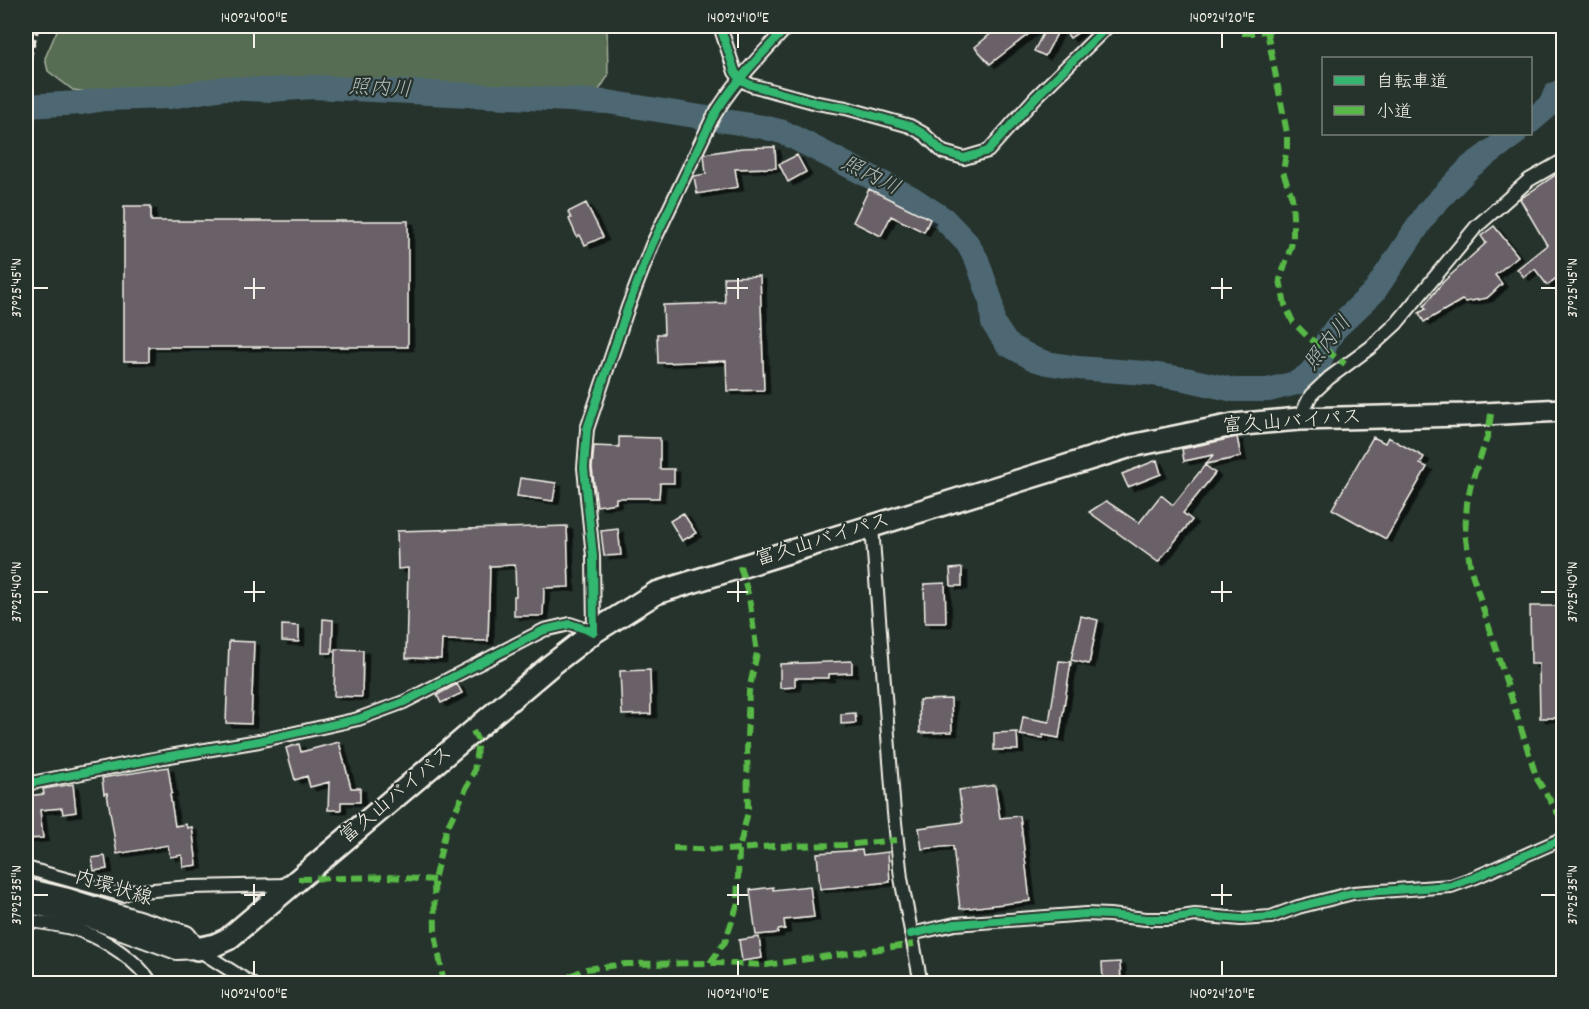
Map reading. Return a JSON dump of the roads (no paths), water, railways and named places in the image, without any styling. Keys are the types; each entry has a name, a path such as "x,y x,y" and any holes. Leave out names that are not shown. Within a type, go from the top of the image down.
{"highway":[{"name":"富久山バイパス","path":"187,945 228,939 594,632 656,593 1131,446 1233,425 1299,419 1563,410"}],"main road":[{"name":"内環状線","path":"26,888 68,898 187,945"},
{"name":"内環状線","path":"26,903 187,945"}],"street":[{"path":"720,26 733,68 741,80 779,93 846,108 910,126 943,152 964,158 988,151 1036,97 1108,26"},
{"path":"26,784 259,741 358,719 404,702 544,630 570,624 594,632 593,556 584,468 587,429 628,307 652,245 712,119 721,103 788,26"},
{"path":"1299,419 1311,395 1397,323 1476,227 1529,180 1563,160"},
{"path":"872,527 894,813 911,934 921,984"},
{"path":"911,934 955,924 1086,914 1146,919 1169,919 1195,915 1241,919 1271,917 1298,907 1353,893 1450,886 1476,878 1563,838"},
{"path":"26,868 123,894 191,887 291,885"},
{"path":"26,920 81,931 118,951 143,971 152,984"},
{"path":"187,945 252,984"}],"waterway":[{"name":"照内川","path":"26,106 81,103 104,99 170,97 224,88 270,90 313,87 608,102 763,127 783,132 912,198 944,219 967,243 977,260 991,301 993,323 1007,344 1034,359 1047,363 1078,368 1145,373 1234,390 1268,390 1296,383 1309,374 1320,361 1327,341 1335,329 1374,292 1429,210 1470,167 1514,135"},
{"name":"照内川","path":"1532,120 1551,104 1555,94 1564,90"}],"railway":[{"path":"26,73 38,26"}]}
